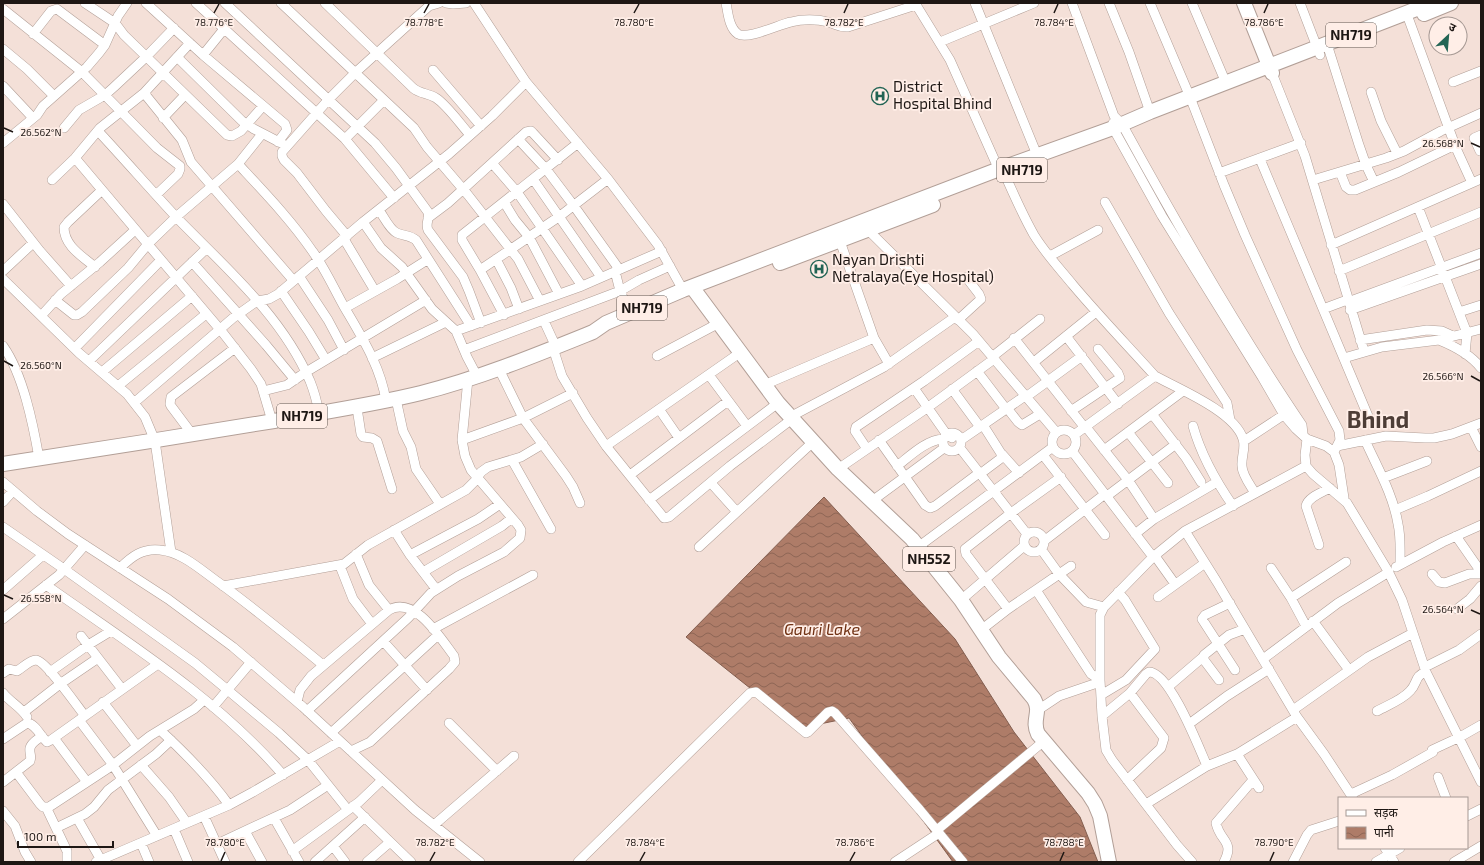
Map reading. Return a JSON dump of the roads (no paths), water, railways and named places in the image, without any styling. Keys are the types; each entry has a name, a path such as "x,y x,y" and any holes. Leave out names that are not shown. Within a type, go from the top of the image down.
{"highway":[{"path":"1244,3 1271,69"},
{"name":"NH719","path":"1323,50 1432,3"},
{"name":"NH719","path":"1002,172 1037,156 1192,100 1271,69 1409,20 1451,3"},
{"name":"NH719","path":"3,464 357,408 432,390 499,369 554,348 593,332 630,313 865,226 1118,127 1150,112 1192,100 1226,83 1271,69"},
{"name":"NH719","path":"593,332 609,331 691,290 840,242 865,226"},
{"name":"NH552","path":"691,290 719,323 764,385 791,418 838,469 901,528 918,547 961,600 1011,672 1034,699 1038,705 1038,710"},
{"path":"1038,710 1035,729 1039,745 1088,793 1095,804 1100,816 1109,862"}],"street":[{"path":"85,3 115,23 124,35 227,135 232,136 236,134 263,106"},
{"path":"3,143 33,118 54,96 94,60 105,45 115,23 128,3"},
{"path":"146,3 203,55 287,127 282,144 282,156 284,160 297,173 346,237 375,291"},
{"path":"196,3 345,139 394,198"},
{"path":"325,3 413,88 418,92 431,95 439,101 470,135"},
{"path":"282,144 316,113 328,99 376,52 429,6 439,3"},
{"path":"446,3 466,3"},
{"path":"474,3 526,82 608,179 662,251 670,266 691,290"},
{"path":"726,3 734,29 740,35 750,35 790,22 803,20 827,22 842,28 848,27 915,4 950,60 1002,172 1034,235 1096,312 1155,376 1218,410 1239,430 1244,441 1242,470 1256,493"},
{"path":"975,3 1037,156"},
{"path":"940,42 1034,3"},
{"path":"1072,3 1118,127 1171,213 1287,412 1302,425 1305,436 1306,466 1313,474 1344,498 1388,572 1402,600 1425,670 1481,782"},
{"path":"1109,3 1129,52 1150,112"},
{"path":"1150,3 1192,100 1219,173 1244,234 1304,364 1339,431 1340,440 1336,449 1344,498"},
{"path":"1192,3 1226,83"},
{"path":"1300,3 1323,50 1374,182"},
{"path":"226,4 379,147 428,212 426,227 463,277 481,323"},
{"path":"284,4 414,128 522,265 540,301"},
{"path":"3,9 82,72 157,148 180,166 178,174 156,195"},
{"path":"33,34 51,11 53,9 57,9 105,45"},
{"path":"1409,20 1448,128 1472,183"},
{"path":"64,128 80,110 105,95 146,57 174,28"},
{"path":"203,55 224,29"},
{"path":"52,180 75,158 98,131 144,93 190,43"},
{"path":"3,49 27,69 54,96"},
{"path":"177,57 246,124 282,144"},
{"path":"1271,69 1301,143 1362,345"},
{"path":"433,70 481,126"},
{"path":"1454,82 1481,71"},
{"path":"135,402 239,314 258,301 269,299 281,291 364,222 440,162 481,126 526,82"},
{"path":"3,86 33,118"},
{"path":"1371,92 1381,121 1397,153"},
{"path":"144,93 182,140 190,162 296,278 328,320 344,350"},
{"path":"163,118 185,95"},
{"path":"345,139 384,100"},
{"path":"1313,180 1397,153 1481,113"},
{"path":"98,131 176,217 258,301 280,329 299,358 306,372 313,390 319,413"},
{"path":"428,218 492,164 526,132 530,131 558,160"},
{"path":"55,300 74,315 77,315 87,307 128,268 148,244 176,217 238,164 262,134"},
{"path":"1480,151 1474,138 1481,135"},
{"path":"518,139 546,169 574,206 617,270 620,291 630,313"},
{"path":"504,315 462,238 466,232 578,143"},
{"path":"1219,173 1301,143"},
{"path":"1340,172 1346,187 1350,190 1355,190 1399,172 1455,145"},
{"path":"75,158 220,329 258,377 272,421"},
{"path":"1260,159 1368,416"},
{"path":"238,164 276,205 319,260 372,358 411,447 416,469 440,504"},
{"path":"492,164 517,192 582,286"},
{"path":"533,179 601,277"},
{"path":"480,270 560,216 608,179"},
{"path":"1331,245 1481,179"},
{"path":"95,267 72,247 66,238 64,227 102,190"},
{"path":"504,202 515,220 529,237 559,294"},
{"path":"1105,202 1169,313 1227,403 1230,420"},
{"path":"3,205 33,243 71,286"},
{"path":"1418,207 1467,333 1465,354"},
{"path":"379,210 395,232 409,236 416,240 427,260 471,326"},
{"path":"1339,271 1481,212"},
{"path":"307,711 414,612 436,589 512,546 520,538 521,534 518,525 478,478 468,464 465,456 462,440 472,377 467,358 456,332 437,314 407,273 381,248 364,222"},
{"path":"865,226 979,341 1056,432"},
{"path":"41,316 55,300 95,267 135,230"},
{"path":"1050,256 1098,230"},
{"path":"840,242 874,338 889,364"},
{"path":"4,269 33,243"},
{"path":"89,362 207,248"},
{"path":"456,332 582,286 662,251"},
{"path":"1443,273 1481,253"},
{"path":"496,259 511,288 519,309"},
{"path":"75,348 161,260"},
{"path":"345,308 427,260"},
{"path":"192,262 239,314 295,380"},
{"path":"1323,309 1349,304 1443,273 1481,264"},
{"path":"464,350 620,291 639,280 670,266"},
{"path":"544,320 554,348 559,371 564,382 573,393 587,418 606,446 662,517 666,518 791,418 889,364 957,318 981,299 966,277"},
{"path":"3,279 89,362 135,402 146,417 155,441 172,552"},
{"path":"281,291 326,360"},
{"path":"102,372 192,296"},
{"path":"263,391 287,385 426,300"},
{"path":"1459,312 1481,305"},
{"path":"1034,362 1096,312"},
{"path":"118,386 206,314"},
{"path":"838,469 927,408 977,371 1014,338 1040,320"},
{"path":"372,358 446,322"},
{"path":"657,356 719,323"},
{"path":"1342,354 1362,345 1394,340 1446,338 1481,329"},
{"path":"1394,340 1427,330 1442,331 1451,345 1465,354 1481,368"},
{"path":"1066,336 1118,404"},
{"path":"764,385 874,338"},
{"path":"1014,338 1071,411 1086,427 1128,480 1154,518"},
{"path":"867,449 855,431 856,427 914,388 979,341"},
{"path":"3,346 18,372 39,458"},
{"path":"192,434 171,406 170,400 175,394 235,348"},
{"path":"1071,411 1119,380 1120,376 1098,349"},
{"path":"606,446 741,352"},
{"path":"872,501 953,442 981,426 1026,396 1082,356"},
{"path":"499,369 523,418 569,481 580,503"},
{"path":"977,371 1022,425 1040,414"},
{"path":"710,375 747,426"},
{"path":"1074,435 1155,376"},
{"path":"914,388 953,442 994,491 1027,534"},
{"path":"952,389 1002,454 1019,473"},
{"path":"1104,450 1183,391"},
{"path":"462,440 523,418 573,393"},
{"path":"630,475 728,401"},
{"path":"649,500 778,403"},
{"path":"357,408 361,434 363,437 372,438 378,441 392,489"},
{"path":"659,409 679,438"},
{"path":"1244,441 1287,412"},
{"path":"1152,414 1192,466 1201,482"},
{"path":"1305,436 1336,449 1365,440 1386,436 1434,438 1481,423"},
{"path":"1193,426 1200,449 1217,482 1233,506"},
{"path":"1471,427 1481,447"},
{"path":"1066,430 1074,435 1076,442 1072,451 1062,454 1053,447 1052,441 1056,432 1066,430"},
{"path":"1128,432 1168,483"},
{"path":"879,440 925,505 932,508 1000,459 1002,454"},
{"path":"897,466 930,443 938,440 953,442"},
{"path":"1365,440 1383,478 1395,510 1400,534 1400,564"},
{"path":"699,548 813,442"},
{"path":"223,586 340,566 348,562 368,545 466,490 478,478 481,472 488,467 512,460 542,444"},
{"path":"1104,607 1086,602 1059,574 1043,545 1042,536 1031,532 1027,534 1023,541 1024,546 1030,552 1036,552 1043,545 1086,509 1176,444"},
{"path":"918,547 1053,447"},
{"path":"1072,451 1175,584"},
{"path":"1043,455 1105,535"},
{"path":"512,460 551,529"},
{"path":"1383,478 1426,461"},
{"path":"1192,862 1177,845 1108,755 1104,744 1100,681 1100,615 1104,607 1154,556 1185,531 1306,466"},
{"path":"1395,510 1428,496 1481,470"},
{"path":"1008,609 966,554 965,548 1061,477"},
{"path":"3,482 56,525 185,612 251,662 415,810 480,862"},
{"path":"710,482 737,512"},
{"path":"1135,534 1154,518 1217,482"},
{"path":"1320,545 1306,503 1310,499 1330,488"},
{"path":"3,502 13,491"},
{"path":"410,555 478,519 500,504"},
{"path":"423,572 502,526 512,518"},
{"path":"1263,659 1351,595 1400,564 1481,525"},
{"path":"3,527 195,663 228,690 279,733 308,760 328,785 351,808 365,817 411,862"},
{"path":"394,530 410,555 436,589"},
{"path":"1185,531 1230,603 1295,713 1352,796 1481,725"},
{"path":"1432,574 1439,582 1444,583 1469,574 1481,573 1456,536"},
{"path":"3,619 64,569 85,545"},
{"path":"961,600 1024,546"},
{"path":"120,568 130,558 142,552 154,550 172,552 189,562 266,617 323,665"},
{"path":"356,554 369,585 390,610"},
{"path":"3,590 43,555"},
{"path":"1291,598 1346,562"},
{"path":"1158,597 1205,563"},
{"path":"340,566 353,599 372,624"},
{"path":"981,630 1008,609 1071,566"},
{"path":"1271,568 1310,624 1349,670"},
{"path":"331,733 404,665 436,632 533,575"},
{"path":"46,585 158,664 213,707 252,741 283,775"},
{"path":"1457,609 1470,599 1481,586"},
{"path":"1036,590 1091,674 1100,681"},
{"path":"1101,695 1126,680 1155,649 1126,600 1118,592"},
{"path":"1230,603 1205,615 1203,617 1203,622 1235,670"},
{"path":"297,702 298,693 323,665 395,606 402,606 425,619 454,656 455,662 449,670 367,744 351,751"},
{"path":"1168,687 1206,653 1229,635 1245,629"},
{"path":"50,672 88,645 111,631"},
{"path":"1146,804 1207,766 1237,754 1295,713 1349,670 1374,654 1413,633"},
{"path":"1377,711 1405,695 1412,688 1419,675 1425,670 1459,650 1481,634"},
{"path":"81,636 122,689"},
{"path":"383,641 427,690"},
{"path":"1203,657 1219,680"},
{"path":"24,712 60,684 98,658"},
{"path":"3,673 9,669 17,671 35,660 44,664 60,684 157,836"},
{"path":"213,707 251,662"},
{"path":"3,693 24,712 30,723 47,742 158,664"},
{"path":"1189,724 1227,696 1269,669"},
{"path":"1102,716 1130,693 1146,674 1151,672 1163,680 1168,687 1189,724 1207,766"},
{"path":"1038,710 1059,696 1100,681"},
{"path":"578,862 750,693 753,692 759,694 806,733 828,712 832,711 835,713 938,831 963,862"},
{"path":"1127,780 1161,748 1164,738 1130,693"},
{"path":"16,772 40,804 46,807 53,806 113,765 160,730 194,709 204,700"},
{"path":"103,702 137,746"},
{"path":"3,739 17,731 23,724 30,723"},
{"path":"449,723 497,771"},
{"path":"160,730 212,783 229,805"},
{"path":"30,762 31,746 42,736"},
{"path":"54,738 87,782"},
{"path":"56,828 77,818 94,807 105,792 156,754 171,740"},
{"path":"77,818 99,861 229,805 340,741"},
{"path":"895,862 938,831 945,823 1039,745"},
{"path":"3,782 30,762 40,752"},
{"path":"1237,754 1259,788"},
{"path":"434,825 514,756"},
{"path":"141,765 169,797 187,823"},
{"path":"1438,777 1446,797"},
{"path":"292,851 366,797 382,780"},
{"path":"1224,862 1229,852 1228,847 1217,828 1216,823 1253,780"},
{"path":"217,844 290,810 328,785"},
{"path":"46,807 67,851 67,862"},
{"path":"1468,816 1481,809"},
{"path":"3,811 15,826 25,852 31,862"},
{"path":"204,816 225,862"},
{"path":"315,862 365,817"},
{"path":"274,818 299,862"},
{"path":"1293,862 1311,830 1338,820"},
{"path":"174,829 188,862"},
{"path":"245,831 262,862"},
{"path":"367,862 390,842"},
{"path":"141,843 149,862"},
{"path":"333,846 345,862"},
{"path":"1454,862 1481,846"},
{"path":"1376,862 1398,849"}],"water":[{"name":"Gauri Lake","path":"824,497 955,639 1014,732 1080,817 1098,862 953,862 849,718 800,728 686,637"}],"place":[{"name":"District Hospital Bhind","path":"880,96"},
{"name":"Nayan Drishti Netralaya(Eye Hospital)","path":"819,269"}],"district":[{"name":"Bhind","path":"1378,420"}]}
